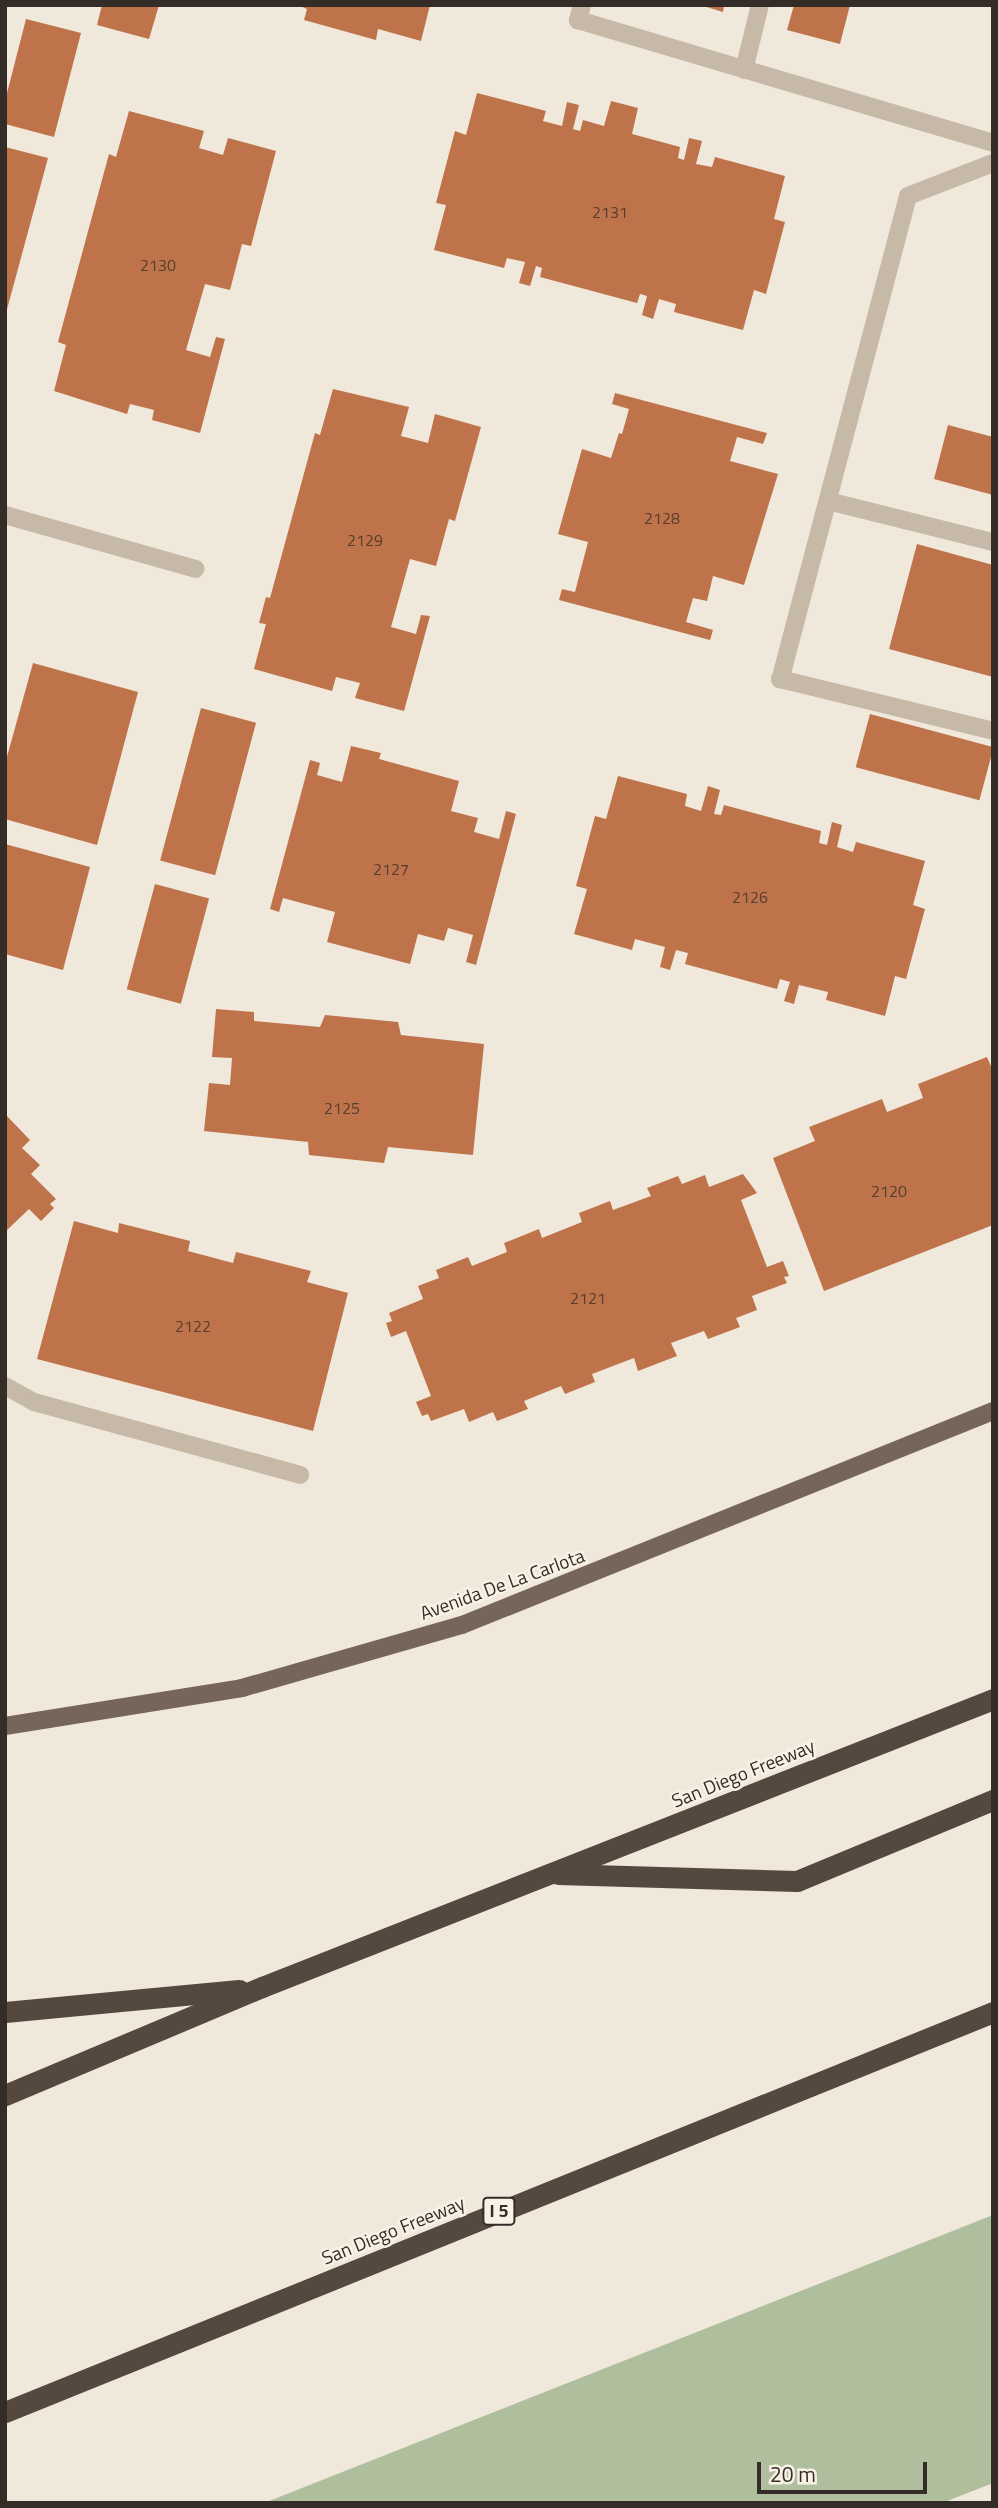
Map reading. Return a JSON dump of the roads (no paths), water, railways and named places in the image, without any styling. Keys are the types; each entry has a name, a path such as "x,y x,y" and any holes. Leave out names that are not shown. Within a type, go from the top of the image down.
{"highway":[{"name":"San Diego Freeway","path":"5,2095 262,1987 993,1699"},
{"path":"548,1874 797,1881 993,1800"},
{"path":"5,2012 262,1987"},
{"name":"San Diego Freeway","path":"5,2412 993,2012"}],"main road":[{"name":"Avenida De La Carlota","path":"5,1726 242,1688 462,1625 993,1411"}],"street":[{"path":"582,5 578,20 993,144"},
{"path":"744,70 760,5"},
{"path":"993,163 908,196 780,679 993,731"},
{"path":"828,501 993,542"},
{"path":"5,515 196,569"},
{"path":"5,1387 34,1402 300,1475"}]}
